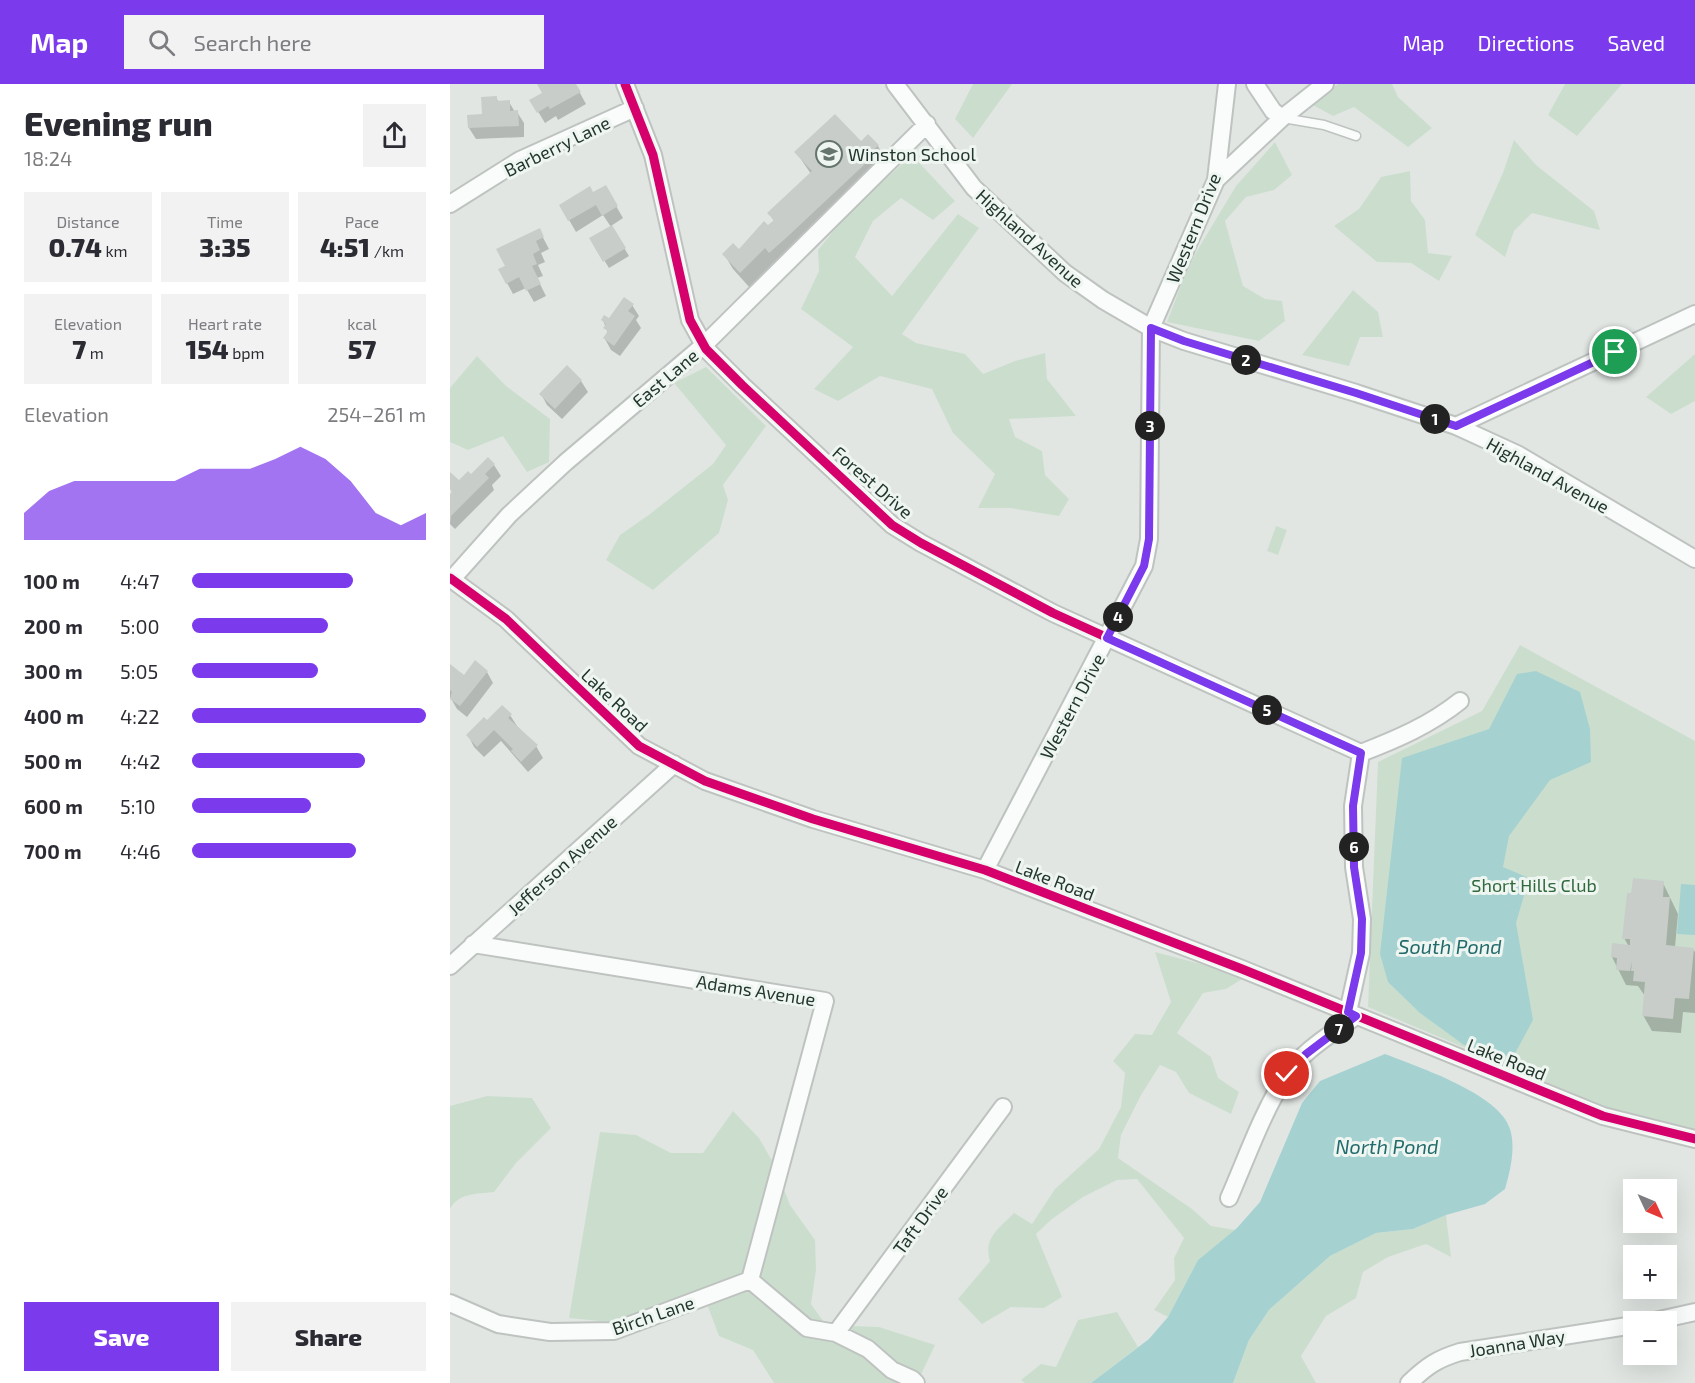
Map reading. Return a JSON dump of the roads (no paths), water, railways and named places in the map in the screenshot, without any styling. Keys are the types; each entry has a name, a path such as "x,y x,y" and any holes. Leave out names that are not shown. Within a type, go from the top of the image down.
{"street":[{"name":"Forest Drive","path":"625,84 652,155 690,320 704,345 742,385 892,525 921,543 1043,607 1361,753"},
{"name":"Highland Avenue","path":"895,84 974,188 1065,273 1103,300 1151,328 1184,341 1456,426 1517,454 1695,559"},
{"name":"Western Drive","path":"985,870 1144,566 1149,539 1151,328 1216,180 1227,84"},
{"path":"1255,84 1273,111 1282,118"},
{"path":"1216,180 1282,118 1325,84"},
{"name":"Barberry Lane","path":"450,204 520,160 635,108"},
{"name":"East Lane","path":"451,579 533,492 704,345 927,124"},
{"path":"1456,426 1695,314"},
{"name":"Lake Road","path":"451,579 506,619 639,746 705,781 813,819 985,870 1242,969 1603,1116 1695,1139"},
{"path":"1229,1198 1264,1117 1287,1074 1306,1054 1352,1014 1361,953 1362,919 1354,867 1353,806 1361,753 1417,730 1460,701"},
{"name":"Jefferson Avenue","path":"450,966 674,764"},
{"name":"Adams Avenue","path":"474,944 825,1001 750,1280"},
{"name":"Taft Drive","path":"836,1333 1003,1107"},
{"path":"750,1280 807,1328 836,1333 868,1349 892,1371 916,1383"},
{"name":"Birch Lane","path":"450,1303 498,1324 550,1332 614,1331 750,1280"},
{"path":"1677,1316 1695,1312"},
{"name":"Joanna Way","path":"1410,1383 1426,1366 1440,1358 1460,1352 1623,1327"}],"lane":[{"path":"1282,118 1323,125 1356,136"}],"water":[{"name":"South Pond","path":"1536,671 1580,692 1590,729 1591,762 1550,780 1509,836 1503,867 1529,878 1516,923 1533,1020 1513,1057 1464,1045 1420,1013 1388,982 1380,954 1402,758 1489,729 1517,674"},
{"path":"1681,884 1695,885 1695,935 1677,934"},
{"name":"North Pond","path":"1385,1054 1456,1083 1491,1104 1503,1116 1512,1136 1510,1168 1505,1189 1485,1204 1446,1215 1413,1229 1376,1233 1330,1256 1269,1310 1249,1340 1233,1383 1091,1383 1149,1339 1168,1317 1198,1260 1237,1228 1260,1202 1302,1103 1320,1081"}],"place":[{"name":"Winston School","path":"829,154"}],"park label":[{"name":"Short Hills Club","path":"1534,885"}]}
